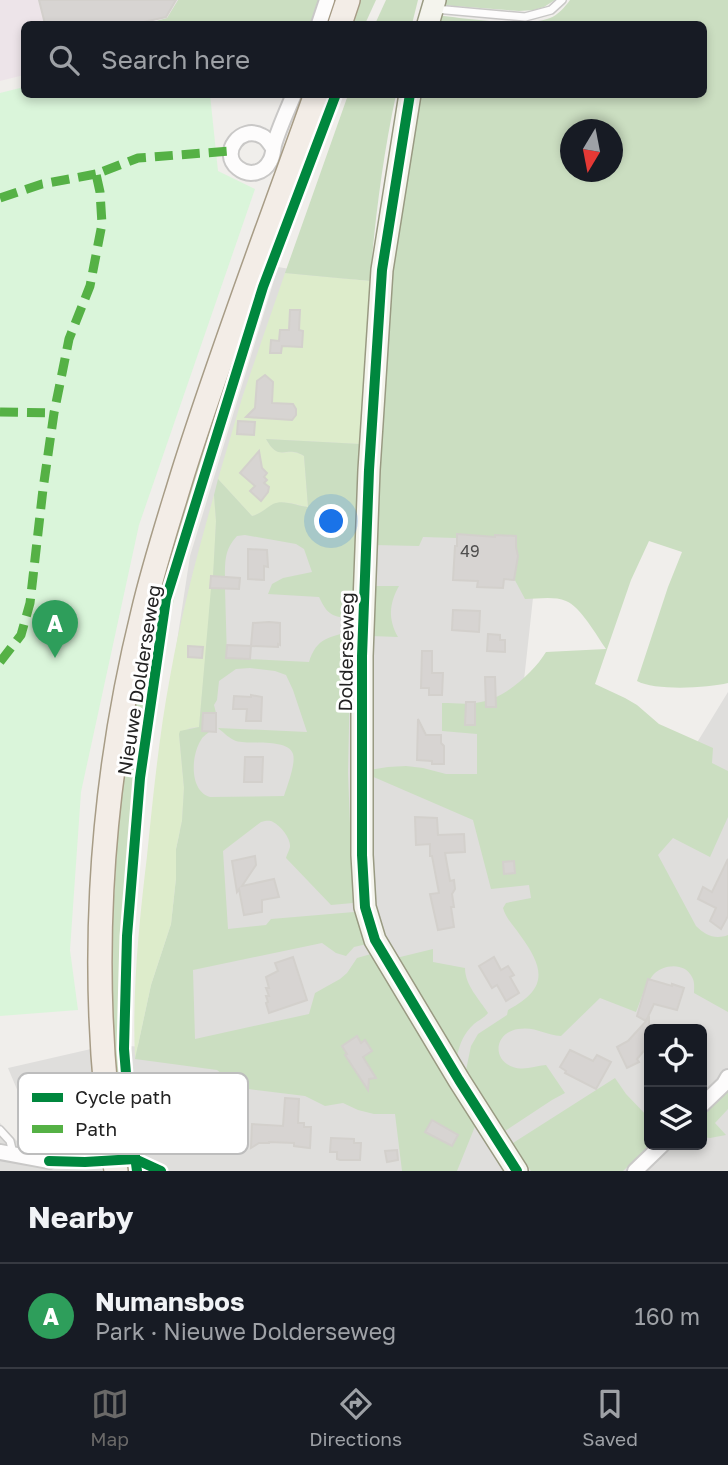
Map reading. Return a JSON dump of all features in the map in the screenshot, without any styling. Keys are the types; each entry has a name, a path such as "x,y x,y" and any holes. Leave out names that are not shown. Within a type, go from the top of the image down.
{"main road":[{"path":"341,21 348,0"},
{"name":"Nieuwe Dolderseweg","path":"105,1073 99,968 102,886 110,799 128,677 158,554 199,422 315,98"},
{"name":"Dolderseweg","path":"409,98 382,271 369,470 362,656 362,855 365,907 375,940 517,1171"}],"street":[{"path":"320,21 327,0"},
{"path":"273,148 292,98"},
{"path":"707,1100 728,1077"},
{"path":"635,1171 657,1150"},
{"path":"6,1153 49,1161"}],"lane":[{"path":"432,11 525,17 551,10 562,0"},
{"path":"0,1130 10,1141 6,1153"}],"shaded area":[{"path":"0,0 183,0 173,21 21,21 21,76 0,81"},
{"path":"278,267 398,287 541,525 517,744 641,834 728,692 728,1171 140,1171 137,1154 248,1154 248,1073 130,1073 129,1046 187,1050 174,661 190,556"},
{"path":"91,1049 93,1073 18,1073 18,1092 8,1068"},
{"path":"0,1123 18,1142 18,1154 45,1156 44,1154 100,1154 102,1171 0,1171"}],"green space":[{"path":"178,0 319,0 314,21 156,21 167,18"},
{"path":"355,0 376,0 366,21 347,21"},
{"path":"386,0 418,0 413,21 376,21"},
{"path":"443,0 555,0 544,7 519,11 441,5"},
{"path":"570,0 728,0 728,683 668,687 637,681 682,552 649,541 631,580 595,684 637,705 659,724 713,748 712,763 728,771 728,817 710,857 673,838 658,855 696,926 710,936 728,935 728,1012 694,993 694,981 689,972 674,966 657,971 653,975 636,1012 600,998 561,1036 530,1029 510,1031 500,1041 499,1047 499,1053 506,1064 517,1068 546,1065 565,1093 505,1131 466,1070 471,1046 478,1034 507,1015 508,1010 521,1002 536,986 538,968 534,958 503,908 506,903 531,898 529,885 491,889 473,820 369,775 369,770 406,766 446,774 477,774 477,734 442,731 442,703 476,703 499,696 526,676 546,652 606,649 588,622 571,604 556,599 525,599 494,541 423,537 419,546 374,545 387,297 419,98 707,98 707,21 539,21 556,15"},
{"path":"435,15 494,21 434,21"},
{"path":"21,88 21,98 210,98 218,171 255,189 139,525 81,792 70,950 78,1010 0,1016 0,93"},
{"path":"319,98 336,98 230,397 170,615 147,747 127,926 123,985 123,1073 115,1073 112,977 119,814 124,761 158,578"},
{"path":"347,98 395,98 380,187 370,281 285,273"},
{"path":"285,273 370,281 360,444 266,439 279,452 293,452 304,456 308,507 281,502 252,516 218,479 243,395"},
{"path":"266,439 360,444 352,619 331,614 319,597 268,594 272,584 283,578 312,572 304,549 296,544 237,536 227,555 225,577 213,576 216,521 214,495 218,479 252,516 277,503 286,502 308,507 304,456 275,451"},
{"path":"214,495 214,564 199,727 179,734 184,788 182,821 176,849 171,924 151,985 135,1059 134,1008 139,932 163,722 184,608"},
{"path":"372,586 399,586 391,612 398,637 371,636"},
{"path":"211,588 225,589 227,658 309,662 320,643 351,631 348,773 353,903 331,905 286,858 290,847 289,840 272,821 261,822 223,851 228,929 266,925 271,919 354,912 367,944 354,947 346,956 336,953 322,943 193,970 195,1039 309,1014 315,993 340,979 357,958 371,954 476,1124 457,1171 402,1171 395,1114 374,1114 343,1103 325,1106 305,1096 248,1089 248,1073 221,1073 217,1070 135,1059 151,985 171,924 176,849 182,821 184,788 180,731 199,727","holes":["250,668 286,675 307,732 218,728 236,741 276,744 290,749 293,763 284,796 210,797 203,793 195,780 195,754 202,738 209,732 202,731 203,713 216,713 214,705 219,681 236,669"]},
{"path":"433,949 433,962 465,968 470,986 488,1013 468,1031 457,1056 396,958"},
{"path":"615,1078 644,1113 646,1150 623,1171 531,1171 513,1143"},
{"path":"728,1088 728,1109 715,1123 726,1135 707,1138 707,1112"}],"building":[{"path":"39,0 176,0 166,17 148,21 44,21"},
{"path":"290,310 300,310 302,347 282,346 281,353 270,353 271,340 279,341 280,330 289,330"},
{"path":"265,375 273,382 272,403 293,404 296,409 292,420 246,417 255,408 257,381"},
{"path":"238,421 255,422 254,435 237,434"},
{"path":"259,451 262,468 267,473 264,483 269,487 261,501 250,491 255,486 240,473"},
{"path":"457,534 516,536 518,556 514,580 504,579 503,588 477,587 478,581 453,580"},
{"path":"248,549 267,550 268,567 264,566 264,580 248,579"},
{"path":"211,576 240,578 239,589 210,588"},
{"path":"453,610 480,611 479,632 452,630"},
{"path":"253,623 280,623 280,645 251,646"},
{"path":"488,634 500,635 500,640 505,640 505,652 487,651"},
{"path":"227,645 251,646 250,659 226,658"},
{"path":"188,646 203,647 202,658 188,657"},
{"path":"422,651 432,651 432,673 443,673 442,695 429,695 429,688 421,688"},
{"path":"485,677 495,677 496,707 486,707"},
{"path":"234,696 262,697 261,721 246,721 247,709 233,709"},
{"path":"466,702 475,702 475,725 465,725"},
{"path":"203,713 216,713 216,732 202,731"},
{"path":"418,719 426,735 441,735 444,764 417,760"},
{"path":"245,757 263,757 262,782 244,782"},
{"path":"415,817 437,818 438,835 464,834 465,852 445,853 450,881 454,880 454,907 451,907 454,927 438,930 430,894 439,893 430,856 430,844 416,845"},
{"path":"255,856 256,865 242,886 274,879 279,897 262,900 262,912 244,915 232,861"},
{"path":"728,859 728,916 721,929 710,921 716,908 698,899 703,887 712,892"},
{"path":"514,861 515,873 504,874 503,862"},
{"path":"293,957 307,1000 269,1013 266,1003 266,996 269,996 266,988 269,988 266,977 278,971 275,963"},
{"path":"494,957 501,970 508,966 514,975 510,977 519,993 506,1001 497,985 492,988 479,966"},
{"path":"648,979 684,988 677,1010 654,1004 646,1021 637,1016"},
{"path":"649,1018 649,1024 644,1024 644,1051 637,1059 639,1062 627,1068 617,1047 628,1041"},
{"path":"357,1036 361,1043 365,1040 372,1051 363,1057 376,1078 369,1079 368,1090 342,1046"},
{"path":"570,1050 593,1061 597,1055 611,1062 596,1089 565,1073 560,1067"},
{"path":"285,1098 299,1099 298,1123 311,1127 310,1148 294,1146 294,1143 269,1142 259,1143 251,1148 252,1124 283,1126"},
{"path":"432,1120 458,1135 452,1146 425,1132"},
{"path":"331,1138 354,1139 354,1143 361,1143 360,1160 337,1159 337,1152 330,1152"},
{"path":"397,1150 398,1160 387,1162 385,1151"}],"marked path":[{"path":"0,662 21,635 30,603 54,413 69,339 90,286 102,224 96,174 138,158 231,151"},
{"path":"0,198 42,184 96,174"},
{"path":"0,412 54,413"}],"cycle path":[{"path":"126,1073 124,1049 127,936 140,778 166,599 263,287 334,98"},
{"path":"409,98 382,270 369,470 362,656 362,855 365,907 375,940 517,1171"},
{"path":"135,1154 137,1171"},
{"path":"49,1161 135,1159 161,1171"}],"place":[{"name":"Numansbos","path":"55,658"}]}
